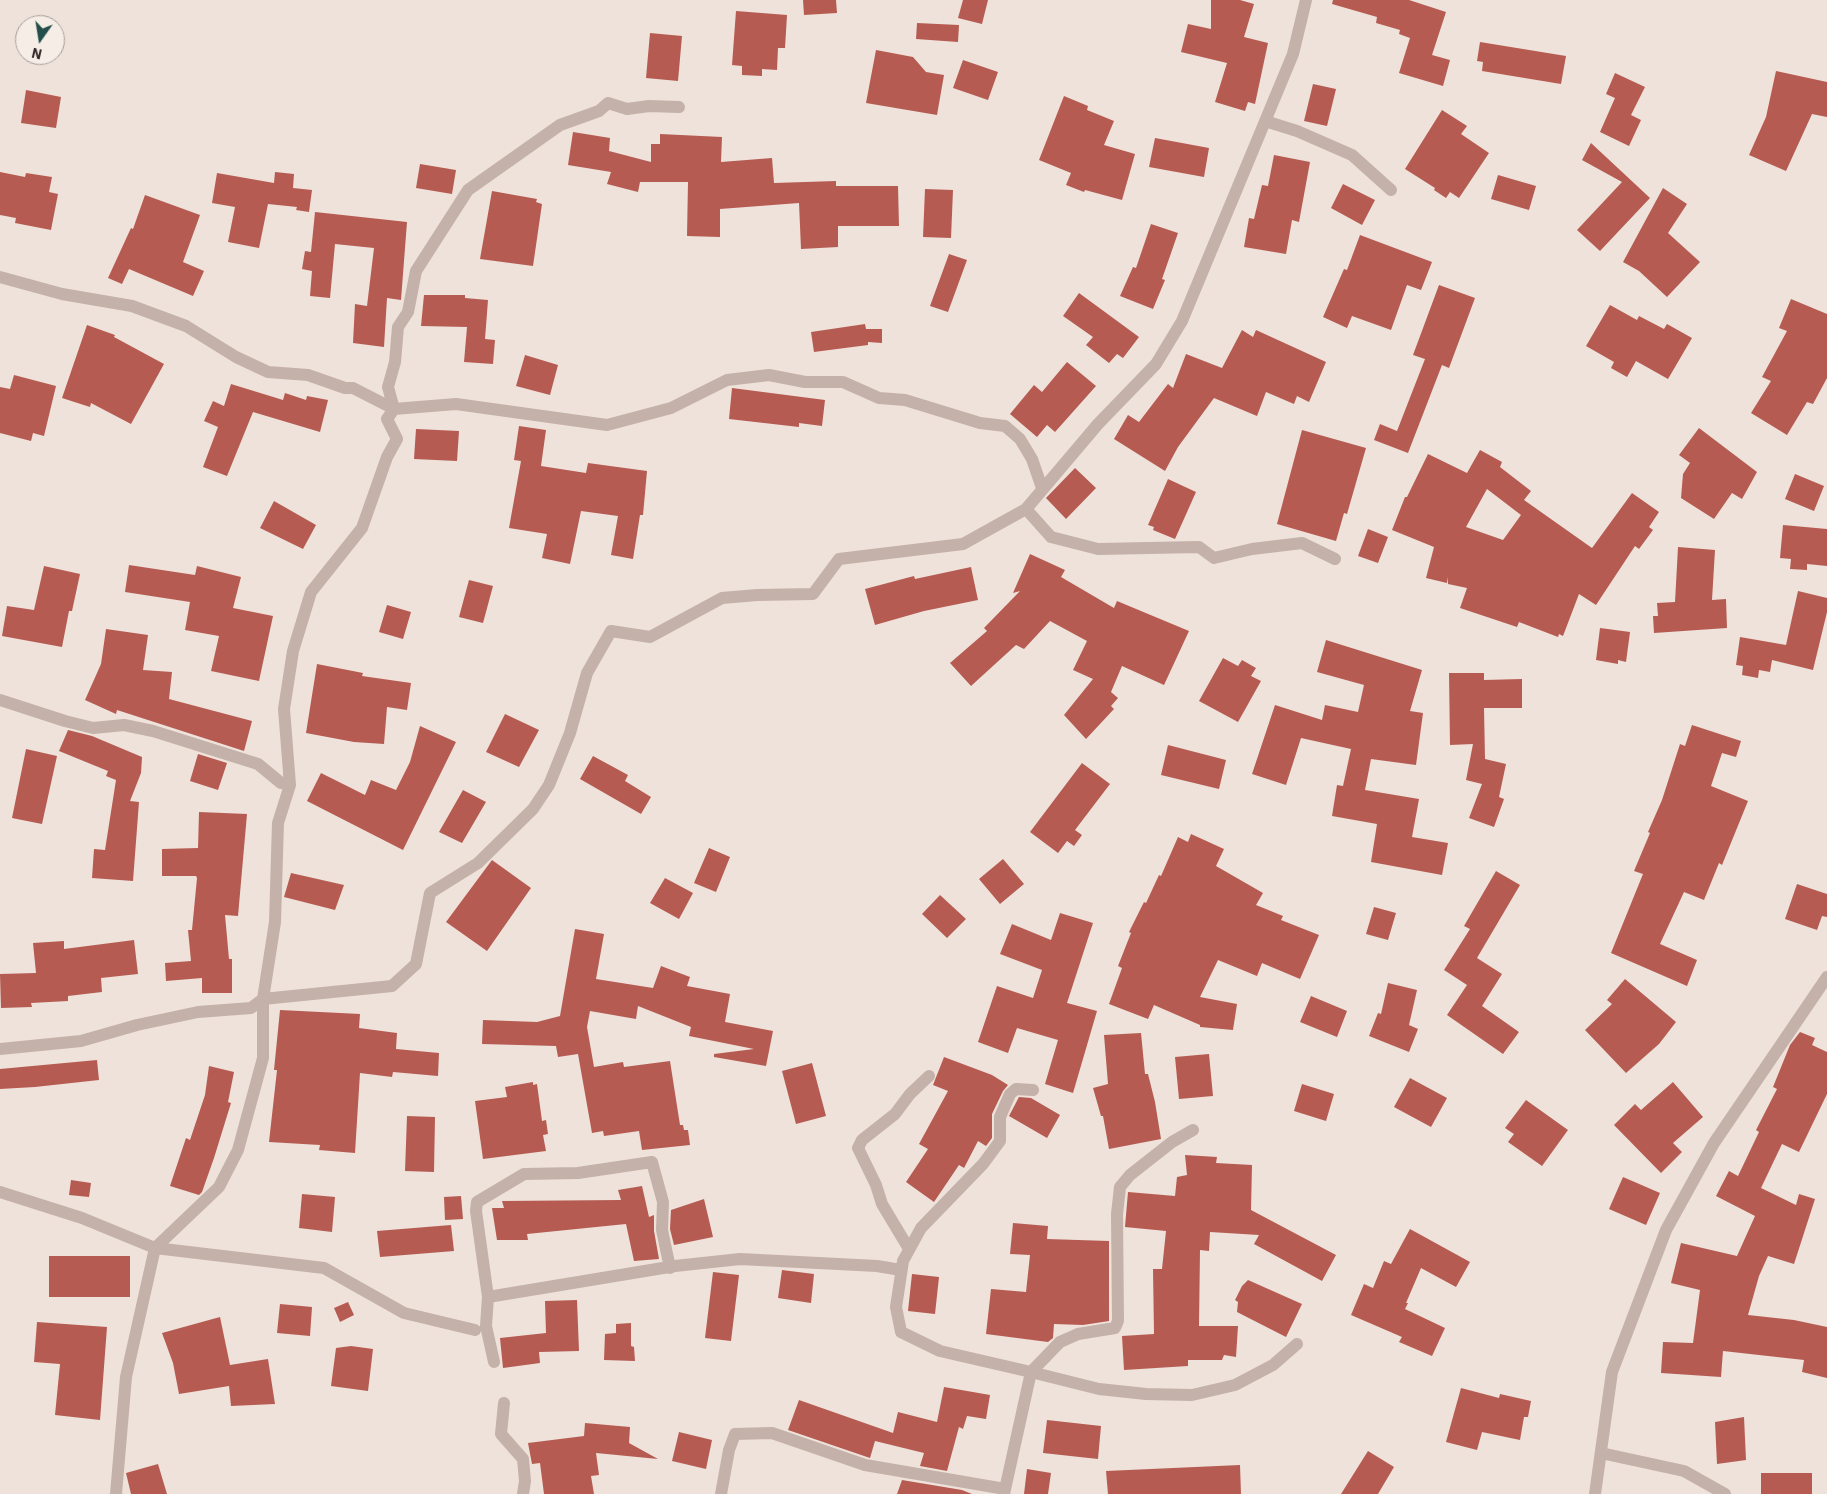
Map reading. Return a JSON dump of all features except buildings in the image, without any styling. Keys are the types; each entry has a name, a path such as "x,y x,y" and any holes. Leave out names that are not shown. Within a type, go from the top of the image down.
{"street":[{"path":"0,1049 81,1041 137,1025 198,1012 251,1008 264,999 392,986 416,964 430,893 478,863 533,809 549,785 570,733 587,673 611,631 650,637 722,598 813,594 839,559 963,544 1026,510 1042,488 1098,424 1156,364 1174,336 1200,282 1293,54 1306,0"},
{"path":"394,410 388,387 395,362 398,328 408,312 416,271 468,190 560,125 599,111 608,103 627,110 648,106 679,107"},
{"path":"1265,121 1297,131 1352,155 1391,190"},
{"path":"0,277 62,294 132,306 186,326 236,357 268,372 308,375 345,388 353,388 394,410 456,404 607,424 670,408 727,380 769,375 805,382 843,382 879,398 905,400 980,423 1005,426 1020,439 1032,459 1042,488"},
{"path":"116,1494 126,1377 155,1248 219,1187 238,1150 263,1058 264,999 275,922 278,823 290,784 284,709 298,632 311,592 362,528 387,457 398,439 387,419 394,410"},
{"path":"1026,510 1051,537 1098,549 1199,547 1214,558 1252,549 1302,543 1335,559"},
{"path":"0,700 93,728 124,725 153,731 258,764 281,782 290,784"},
{"path":"1595,1494 1612,1372 1666,1230 1714,1143 1827,977"},
{"path":"909,1249 882,1204 876,1185 858,1148 862,1140 895,1114 910,1094 929,1076"},
{"path":"1033,1090 1016,1089 1010,1094 1000,1117 1000,1140 983,1164 921,1228 909,1249 903,1261 896,1307 901,1332 940,1352 1099,1389 1146,1394 1192,1395 1235,1385 1273,1365 1297,1344"},
{"path":"720,1494 729,1450 736,1434 772,1433 865,1466 1005,1492 1031,1372 1060,1342 1078,1334 1115,1328 1118,1321 1117,1214 1120,1187 1130,1175 1172,1142 1193,1130"},
{"path":"494,1362 486,1326 488,1297 476,1211 477,1202 524,1174 578,1174 652,1162 663,1202 662,1230 670,1268"},
{"path":"0,1192 82,1218 155,1248 324,1268 404,1313 475,1330"},
{"path":"488,1297 670,1268 740,1259 877,1266 901,1270"},
{"path":"504,1403 502,1434 523,1459 525,1481 523,1494"},
{"path":"1601,1453 1684,1471 1725,1494"}]}
